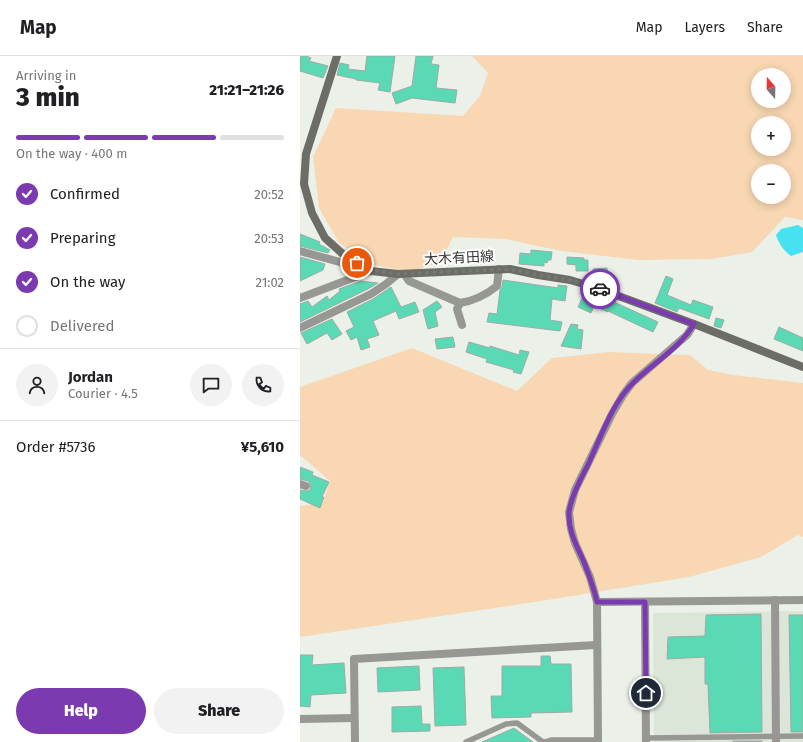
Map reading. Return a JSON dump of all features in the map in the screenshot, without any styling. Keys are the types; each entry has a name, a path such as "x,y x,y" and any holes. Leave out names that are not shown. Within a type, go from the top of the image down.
{"main road":[{"name":"大木有田線","path":"337,56 306,154 304,184 312,213 325,238 344,255 371,270 401,274 510,269 570,280 597,288 694,324 803,367"}],"street":[{"path":"300,251 371,270"},
{"path":"300,328 371,294 401,274 409,281 460,303 490,292 497,286 499,269"},
{"path":"300,298 371,270"},
{"path":"460,303 457,309 462,325"},
{"path":"598,741 596,645 597,602 590,577 575,543 571,529 569,512 576,490 612,414 623,395 632,384 687,335 694,324"},
{"path":"776,600 776,740"},
{"path":"597,602 803,600"},
{"path":"645,602 646,740"},
{"path":"355,742 354,659 596,645"},
{"path":"300,719 354,718"}],"lane":[{"path":"466,742 506,724 517,723 544,742 552,740 598,741"},
{"path":"646,740 776,740 803,736"}],"shaded area":[{"path":"472,56 803,56 803,220 785,217 752,252 712,259 638,260 561,251 506,239 453,237 441,262 410,272 373,265 339,243 319,208 313,157 336,108 463,116 480,96 488,73"},
{"path":"412,348 517,391 552,358 609,352 690,355 708,370 733,375 803,383 803,537 798,535 761,557 689,577 300,637 300,506 323,503 330,481 300,455 300,387"},
{"path":"803,611 803,742 654,742 653,613"}],"water":[{"path":"798,225 803,228 803,252 791,256 782,247 776,235 781,229"}],"building":[{"path":"300,56 306,56 311,58 309,61 328,66 323,78 300,71"},
{"path":"367,56 395,56 390,92 378,90 380,83 356,80 337,75 340,63 349,65 348,69 365,71"},
{"path":"416,56 433,56 431,64 439,65 436,88 457,90 455,103 412,98 396,104 392,93 412,86"},
{"path":"300,234 320,242 319,244 330,250 328,253 300,246"},
{"path":"531,250 552,252 551,260 548,260 547,263 544,262 544,266 519,264 520,253 531,254"},
{"path":"300,257 325,264 323,270 300,281"},
{"path":"567,257 584,258 584,260 588,260 588,271 576,271 576,265 567,264"},
{"path":"607,268 608,279 593,279 593,269"},
{"path":"666,276 673,279 667,295 691,305 693,300 713,307 709,319 679,308 677,312 655,303"},
{"path":"503,280 558,288 558,285 567,286 565,301 552,299 550,320 562,322 560,331 487,322 489,313 497,314 500,290"},
{"path":"361,281 378,283 300,322 300,304 308,301 312,307 327,296 329,300 340,291 339,289"},
{"path":"391,287 401,307 415,302 419,312 399,319 396,311 373,321 379,335 367,339 370,347 361,350 357,337 351,340 346,331 354,327 347,312 373,299"},
{"path":"585,292 606,301 607,299 658,322 653,332 594,306 591,313 578,307"},
{"path":"437,301 442,307 435,312 438,326 428,329 423,310"},
{"path":"716,318 724,320 721,328 714,326"},
{"path":"332,319 342,334 332,340 327,333 307,344 301,333"},
{"path":"571,324 578,325 577,329 583,330 581,349 561,346"},
{"path":"779,327 803,338 803,351 774,339"},
{"path":"453,337 455,347 437,349 435,339"},
{"path":"469,342 490,348 490,346 519,355 520,350 529,352 521,374 513,372 514,370 486,362 487,359 466,352"},
{"path":"300,467 313,472 312,475 329,482 322,497 324,497 320,508 300,499 300,490 310,490 311,485 308,481 300,479"},
{"path":"761,614 762,732 710,733 708,684 705,684 705,657 667,659 668,637 705,636 706,615"},
{"path":"789,615 803,615 803,732 791,732"},
{"path":"300,655 313,655 312,665 344,663 346,693 311,695 310,707 300,706"},
{"path":"541,656 550,656 551,664 571,664 572,712 531,713 531,717 492,718 491,696 502,696 502,666 541,666"},
{"path":"419,666 420,690 378,692 377,668"},
{"path":"464,667 466,725 435,726 433,668"},
{"path":"421,706 422,724 430,724 430,731 392,732 392,707"},
{"path":"514,728 533,742 482,742"},
{"path":"762,741 762,742 733,742"}],"way so far":[{"path":"357,263 371,270 398,274 510,269 570,280 600,289"}],"route":[{"path":"600,289 694,324 687,335 632,384 623,395 612,414 576,490 569,512 571,529 575,543 590,577 597,602 645,602 646,693"}]}
